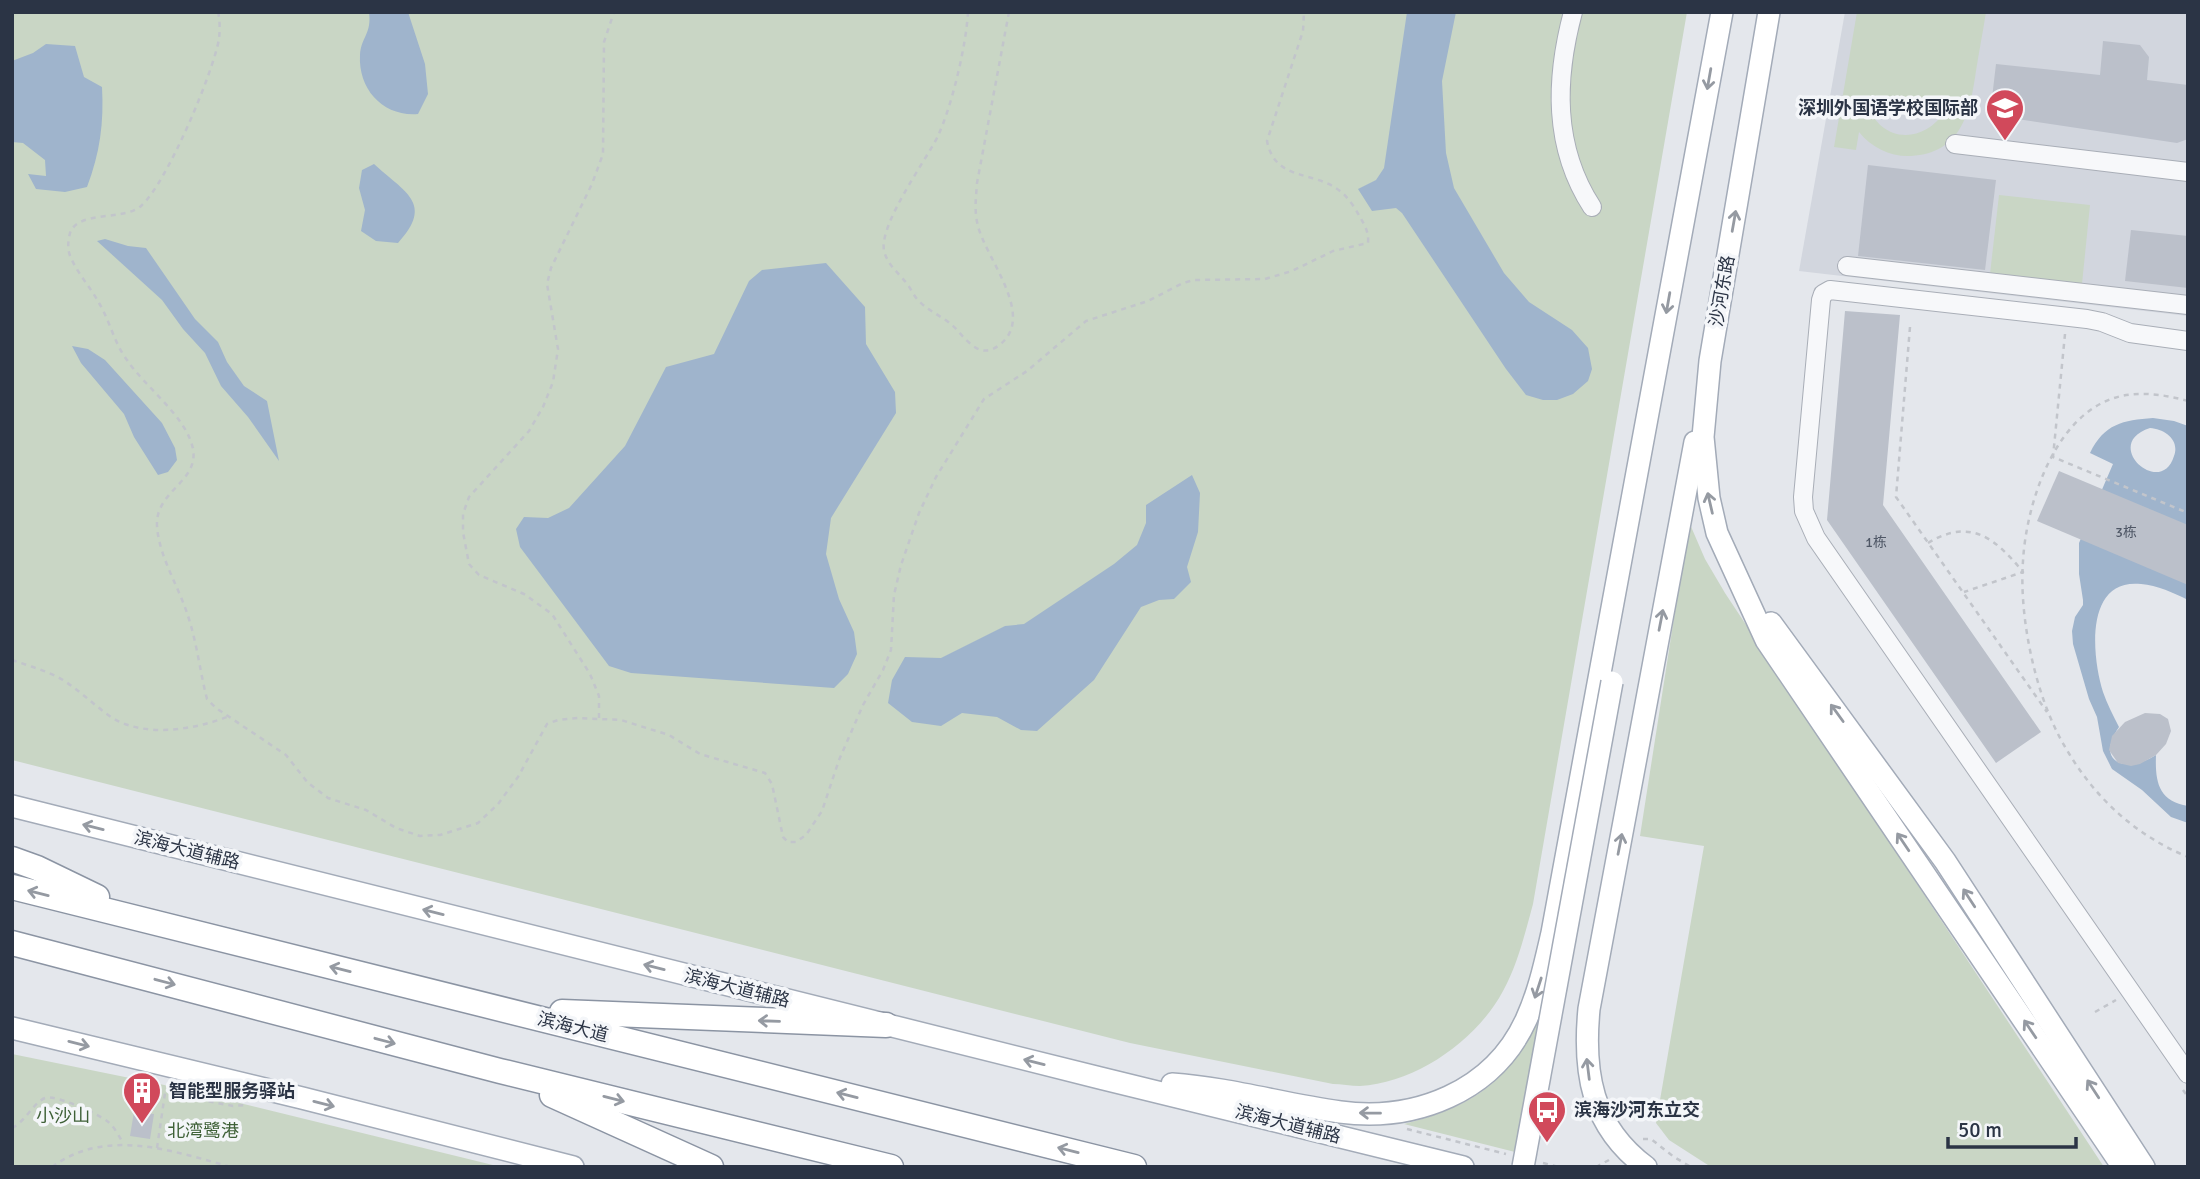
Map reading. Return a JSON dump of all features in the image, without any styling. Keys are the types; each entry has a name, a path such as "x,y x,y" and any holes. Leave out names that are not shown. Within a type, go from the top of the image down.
{"highway":[{"path":"12,859 152,922"},
{"name":"滨海大道","path":"12,887 1134,1167"},
{"path":"12,943 500,1071 891,1167"},
{"path":"12,953 99,965"},
{"path":"502,1009 886,1025"},
{"path":"500,1071 711,1167"}],"main road":[{"path":"1100,1079 1234,1092 1341,1112 1399,1112 1425,1107 1468,1087 1483,1076 1512,1044 1536,994 1552,933 1722,12"},
{"name":"沙河东路","path":"1732,568 1717,533 1704,471 1703,425 1710,360 1769,12"},
{"path":"1646,1167 1621,1144 1604,1119 1592,1092 1587,1065 1587,1036 1592,995 1710,360"},
{"path":"1521,1160 1612,682 1642,498 1652,391"},
{"path":"1732,568 1766,640 2123,1167"},
{"path":"1732,568 1945,861 2144,1167"},
{"name":"滨海大道辅路","path":"12,806 1100,1079 1464,1167"},
{"path":"12,1028 573,1167"}],"street":[{"path":"1573,12 1561,71 1561,119 1570,163 1580,188 1592,207"},
{"path":"1955,144 2188,172"},
{"path":"1847,266 2188,305"},
{"path":"2188,341 2148,337 2102,322 2067,317 1830,290 1823,294 1804,482 1804,511 1816,538 2188,1074"}],"path":[{"path":"218,12 219,38 208,78 166,172 154,192 140,207 122,215 80,221 71,229 68,245 71,258 102,307 125,359 179,420 193,449 193,462 189,473 164,498 158,512 157,526 162,551 189,620 207,699 286,755 308,783 328,798 366,810 396,828 420,836 440,835 478,823 498,804 518,777 548,724 558,720 600,718 621,720 669,735 700,754 765,773 772,784 783,837 788,842 796,842 806,835 822,811 839,760 891,650 894,595 919,513 936,477 984,399 1027,371 1086,321 1148,302 1183,283 1195,280 1265,279 1292,271 1333,251 1368,243 1369,234 1357,211 1340,191 1279,166 1270,155 1267,141 1303,31 1304,12"},
{"path":"600,718 598,695 590,674 552,614 524,594 479,575 469,564 465,551 463,513 469,497 529,431 553,382 558,349 547,284 551,268 592,184 603,154 604,42 614,12"},
{"path":"968,12 956,79 939,134 900,201 883,243 892,269 907,283 918,301 953,326 979,350 998,346 1011,333 1014,315 1006,288 978,228 975,209 977,183 1009,12"},
{"path":"2053,457 2067,317"},
{"path":"1910,327 1896,497 2051,717 2075,763 2095,791 2118,815 2144,835 2188,857"},
{"path":"2051,717 2031,653 2023,572 2028,523 2044,472 2070,430 2101,403 2123,396 2146,394 2188,401"},
{"path":"2053,457 2188,513"},
{"path":"1928,543 1940,536 1954,533 1988,537 2000,546 2023,572"},
{"path":"1963,592 2023,572"},
{"path":"12,660 61,679 112,718 135,726 154,729 193,728 228,716"},
{"path":"2095,1012 2119,998"},
{"path":"157,1148 165,1093"},
{"path":"12,1128 25,1120 37,1104 45,1098 53,1097 93,1112 109,1122 124,1144"},
{"path":"1405,1129 1521,1160 1559,1167"},
{"path":"1640,1139 1651,1139 1691,1167"},
{"path":"52,1167 67,1156 93,1147 124,1144 157,1148 231,1167"},
{"path":"1596,1167 1613,1158"}],"shaded area":[{"name":"深圳外国语学校国际部","path":"1845,12 2188,12 2188,316 1799,271"}],"green space":[{"path":"12,12 1687,12 1533,904 1513,970 1492,1009 1461,1042 1423,1068 1381,1083 1360,1086 1333,1084 1130,1043 12,760"},
{"path":"1857,12 1986,12 1970,101 1960,128 1952,139 1928,153 1911,156 1882,150 1859,132 1856,150 1834,147","holes":["1866,99 1945,110 1935,123 1924,130 1901,135 1879,124"]},
{"path":"1999,195 2090,205 2082,284 1990,274"},
{"path":"1689,522 1705,559 1725,593 2104,1167 1711,1167 1669,1140 1656,1123 1704,846 1640,836"},
{"path":"1540,1016 1519,1153 1404,1124 1451,1109 1487,1088 1515,1058"},
{"path":"12,1054 174,1087 501,1167 12,1167"}],"water":[{"path":"369,12 408,12 425,64 428,94 418,114 406,114 384,106 363,79 360,55 368,31"},
{"path":"1407,12 1456,12 1442,81 1446,153 1454,188 1504,273 1529,302 1572,330 1588,348 1592,369 1588,381 1573,394 1557,400 1543,400 1526,395 1402,213 1396,208 1372,211 1358,189 1376,180 1384,168"},
{"path":"46,44 75,46 84,77 102,87 100,138 87,187 65,192 36,189 28,174 46,176 45,160 23,143 12,142 12,61 33,53"},
{"path":"374,164 405,191 415,208 409,229 398,243 376,241 361,231 365,210 359,188 362,170"},
{"path":"105,239 146,248 195,319 218,342 227,362 244,386 267,401 279,461 248,417 221,386 205,353 162,300 97,241"},
{"path":"826,263 865,307 866,344 895,392 896,413 831,518 826,554 839,599 854,632 857,654 848,674 834,688 631,673 609,666 520,547 516,529 524,517 548,518 569,508 625,446 666,367 714,354 749,281 762,270"},
{"path":"72,346 88,349 105,360 162,423 175,448 177,460 168,472 158,475 134,437 124,414 81,363"},
{"path":"2142,419 2174,421 2188,426 2188,600 2141,584 2123,585 2109,593 2101,606 2096,623 2096,660 2103,692 2119,727 2112,739 2112,757 2117,762 2134,764 2156,755 2156,773 2160,788 2170,800 2188,806 2188,823 2171,817 2142,790 2112,769 2103,751 2097,717 2073,644 2075,617 2083,605 2079,543 2113,464 2090,453 2095,443 2115,425","holes":["2150,428 2170,436 2175,445 2174,456 2167,468 2158,472 2138,464 2132,455 2131,445 2136,436"]},
{"path":"1192,475 1200,493 1198,532 1187,567 1191,582 1174,599 1159,600 1141,607 1094,680 1037,731 1021,730 997,717 962,713 941,726 912,722 888,703 892,680 905,657 941,658 1005,626 1024,624 1114,564 1137,545 1146,523 1146,505"}],"building":[{"path":"2103,41 2140,45 2149,57 2147,80 2188,85 2188,139 2177,143 1990,115 1996,64 2100,75"},
{"path":"1868,165 1996,180 1985,270 1858,256"},
{"path":"2131,230 2188,236 2188,288 2125,281"},
{"path":"1845,311 1900,315 1883,505 2041,732 1996,763 1827,520"},
{"path":"2059,471 2188,525 2188,585 2037,521"},
{"path":"2145,713 2160,714 2168,719 2171,731 2166,744 2156,755 2140,764 2131,766 2118,763 2109,750 2112,736 2125,722"},
{"name":"智能型服务驿站","path":"134,1112 154,1114 150,1139 130,1136"}],"place":[{"name":"深圳外国语学校国际部","path":"2005,142"},
{"name":"智能型服务驿站","path":"142,1125"},
{"name":"滨海沙河东立交","path":"1547,1144"}],"park label":[{"name":"小沙山","path":"63,1116"},
{"name":"北湾鹭港","path":"203,1131"}]}
